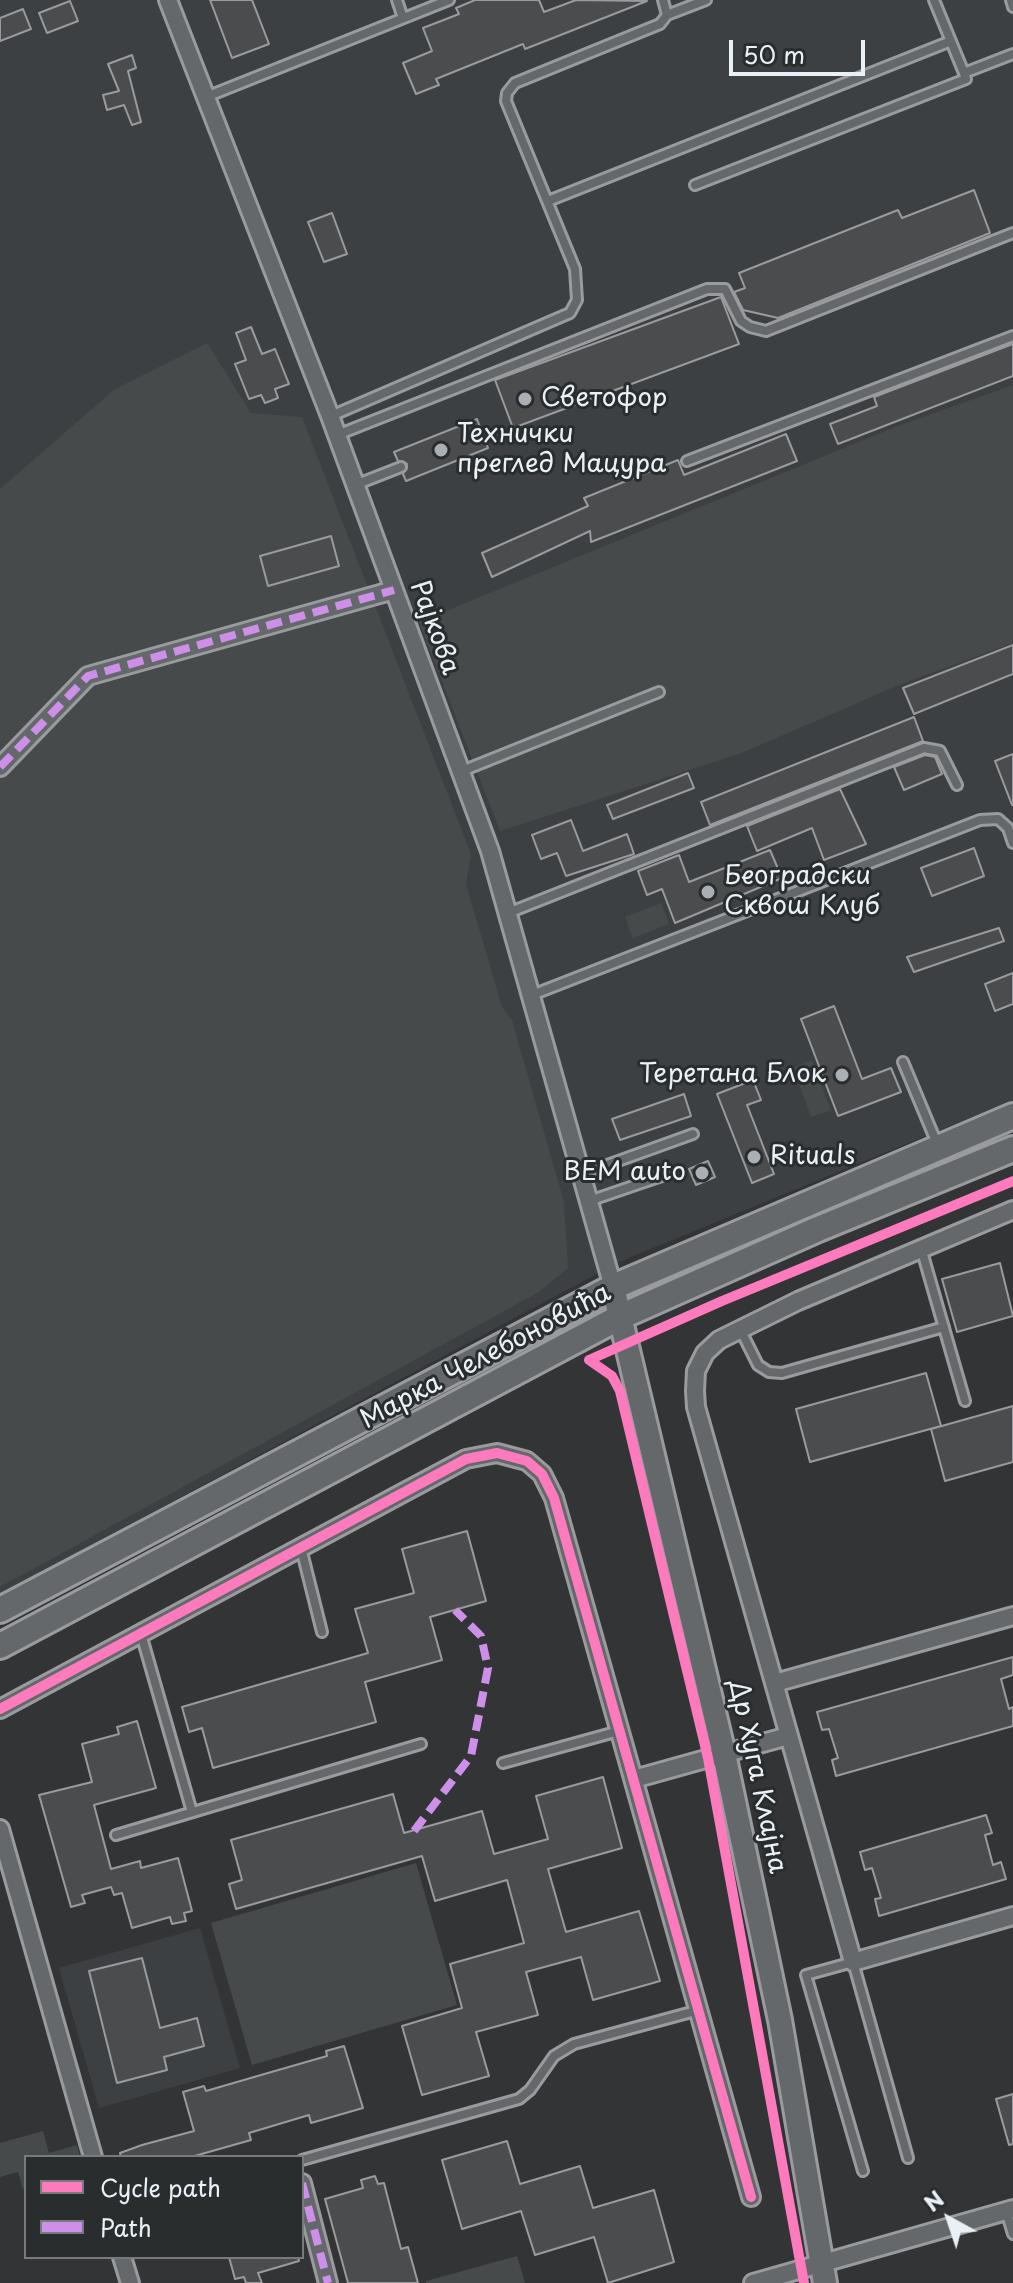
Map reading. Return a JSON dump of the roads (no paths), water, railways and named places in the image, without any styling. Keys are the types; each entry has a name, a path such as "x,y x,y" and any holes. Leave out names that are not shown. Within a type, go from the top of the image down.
{"main road":[{"name":"Марка Челебоновића","path":"0,1610 613,1287 1013,1116"},
{"name":"Марка Челебоновића","path":"0,1646 620,1317 818,1229 1013,1149"},
{"name":"Др Хуга Клајна","path":"613,1287 724,1754 780,2020 823,2273"}],"street":[{"name":"Рајкова","path":"168,0 330,416 462,771 532,995 613,1287"},
{"path":"0,767 88,676 394,590"},
{"path":"1013,1210 921,1247 740,1329 714,1343 696,1371 696,1407 853,1962 1013,1916"},
{"path":"0,1709 466,1459 497,1453 527,1461 542,1474 554,1498 751,2197"},
{"path":"775,1683 1013,1616"},
{"path":"634,1779 788,1736"},
{"path":"0,1829 92,2155"},
{"path":"304,2191 328,2283"},
{"path":"753,2283 823,2273 1010,2210"},
{"path":"123,2259 130,2283"}],"lane":[{"path":"397,0 403,18"},
{"path":"206,97 449,0"},
{"path":"663,0 667,15"},
{"path":"330,416 565,318 577,300 578,286 548,201 506,101 507,93 515,83 660,24 667,15 706,0"},
{"path":"695,185 966,79 934,0"},
{"path":"1011,0 1013,7"},
{"path":"548,201 951,41"},
{"path":"964,73 1013,54"},
{"path":"337,435 707,289 725,289 741,321 766,331 1013,233"},
{"path":"687,461 1013,336"},
{"path":"355,485 401,467"},
{"path":"462,771 659,692"},
{"path":"507,913 924,748 940,751 957,785"},
{"path":"532,995 980,820 998,819 1008,828 1013,843"},
{"path":"903,1062 938,1147"},
{"path":"582,1174 693,1134"},
{"path":"589,1201 671,1173"},
{"path":"921,1247 965,1401"},
{"path":"740,1329 758,1365 769,1372 782,1373 944,1327"},
{"path":"301,1547 322,1632"},
{"path":"141,1634 192,1812"},
{"path":"503,1763 620,1731"},
{"path":"116,1835 421,1744"},
{"path":"863,2171 806,1975 853,1962 908,2158"},
{"path":"304,2159 519,2099 530,2090 554,2056 574,2044 699,2010"},
{"path":"1010,2210 1013,2234"}],"place":[{"name":"Светофор","path":"525,399"},
{"name":"Технички преглед Мацура","path":"441,450"},
{"name":"Београдски Сквош Клуб","path":"708,892"},
{"name":"Теретана Блок","path":"842,1075"},
{"name":"Rituals","path":"754,1157"},
{"name":"BEM auto","path":"702,1173"}]}
